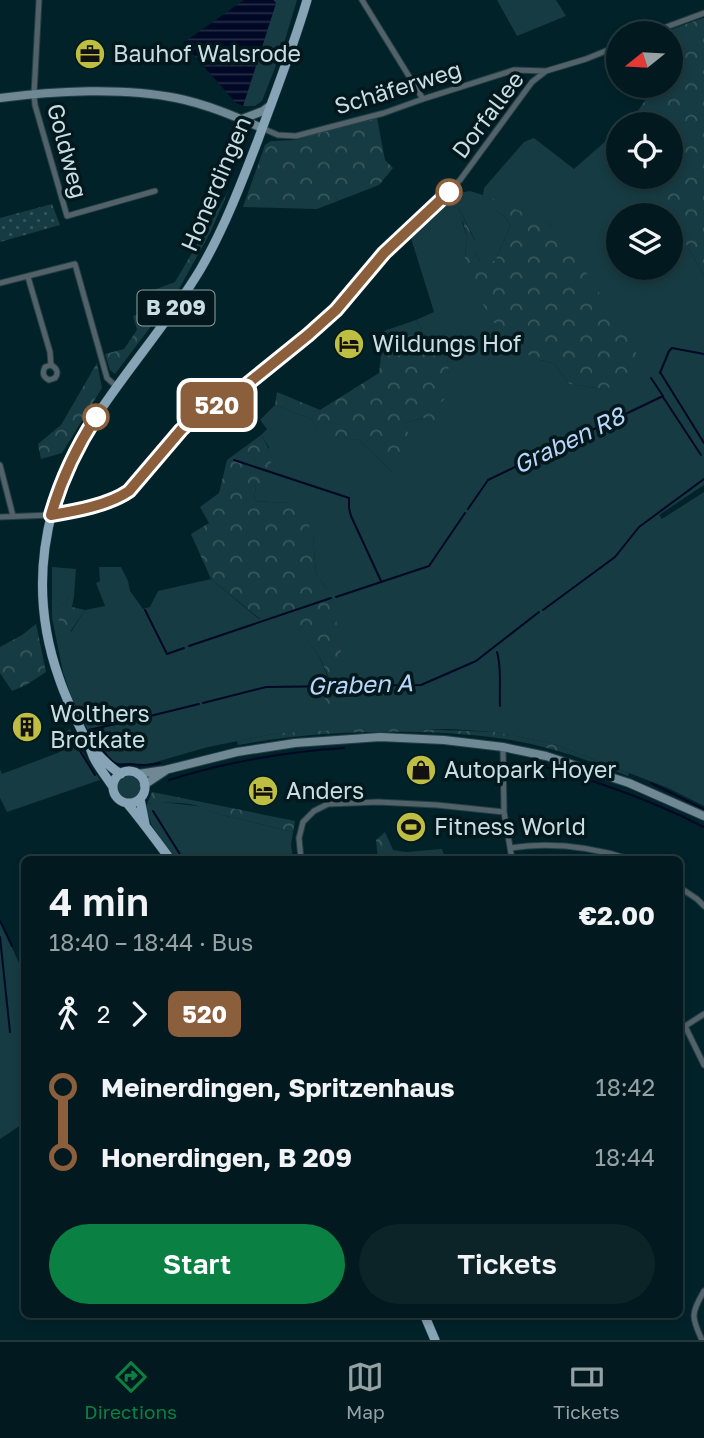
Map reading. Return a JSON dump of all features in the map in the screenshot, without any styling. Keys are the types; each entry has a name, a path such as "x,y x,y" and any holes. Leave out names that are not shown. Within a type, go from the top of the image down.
{"main road":[{"name":"Honerdingen","path":"117,387 177,306 202,267 235,199 286,67 307,0"},
{"path":"0,98 34,94 111,92 158,95 184,100 262,128"},
{"path":"242,119 271,105"},
{"name":"B 209","path":"117,387 89,427 61,481 46,535 42,568 44,614 58,677 93,758 113,787 115,796 127,803 168,856"},
{"path":"113,787 115,779 121,774 165,770 243,750 323,740 409,737 503,747 546,756 597,771 704,816"},
{"name":"B 209","path":"90,748 121,774"},
{"path":"138,774 144,785 165,770"},
{"name":"B 209","path":"144,785 144,793 140,799 145,824"},
{"path":"127,803 140,799"},
{"path":"426,1318 435,1340"}],"street":[{"name":"Goldweg","path":"39,0 35,105 67,216 155,191"},
{"path":"362,0 423,99"},
{"path":"682,21 704,13"},
{"name":"Dorfallee","path":"0,517 51,515 78,510 129,491 195,417 230,398 336,310 384,253 460,180 532,82 546,71 606,50"},
{"name":"Schäferweg","path":"262,128 278,135 296,136 384,113 514,71 546,71"},
{"path":"523,71 532,82"},
{"path":"0,283 75,264 107,378 117,387"},
{"path":"28,276 50,352 51,365"},
{"path":"0,465 13,516"},
{"path":"503,747 504,812 511,856"},
{"path":"302,856 299,838 303,822 314,811 327,804 378,802 504,812"},
{"path":"510,848 554,846 619,856"},
{"path":"683,890 704,906"},
{"path":"683,1027 704,1014"},
{"path":"683,1030 704,1065"},
{"path":"702,1340 692,1316 704,1291"}],"green space":[{"path":"273,0 297,0 282,50 262,101 255,106 243,106 276,3"},
{"path":"497,0 556,0 566,16 517,36"},
{"path":"704,18 704,276 683,239 683,203 663,203 655,189 683,189 683,112 637,112 647,98 683,98 683,25"},
{"path":"377,118 385,160 393,168 379,185 317,209 243,207 265,145 271,141 297,140 341,123 340,127"},
{"path":"534,138 574,169 606,141 606,189 655,189 663,203 606,203 606,280 683,280 683,239 704,276 704,485 659,515 662,519 704,492 704,806 668,788 551,743 494,732 449,729 279,733 208,747 142,766 110,760 91,736 71,696 63,672 52,618 52,567 76,569 74,596 68,596 66,605 54,604 71,632 85,610 105,606 96,583 100,581 99,567 121,567 130,591 143,609 150,607 158,591 211,579 259,619 283,611 318,654 329,680 327,589 316,574 313,537 287,503 254,501 256,484 269,447 261,435 267,429 260,420 275,405 311,419 321,435 359,440 392,472 403,423 424,418 439,399 448,375 444,343 431,345 416,320 434,312 410,235 453,194 470,191 483,195 484,188 524,142","holes":["481,201 549,224 563,236 649,375 596,388 569,384 554,363 540,360 465,258 467,238 457,205 475,240 475,253 480,261 495,261 511,225 503,215"]},
{"path":"229,190 210,233 179,289 115,374 110,370 105,354 124,349 137,330 133,316 146,312 143,294 175,282"},
{"path":"484,195 549,224 563,235 650,375 622,387 596,388 569,384 554,363 518,350 495,324 471,285 465,258 467,238 463,222 457,215 456,203 475,241 475,253 480,261 495,261 511,225 503,215 480,201"},
{"path":"52,204 60,225 0,242 0,218"},
{"path":"416,320 431,345 444,342 448,378 444,400 435,406 442,422 424,418 403,423 415,447 402,470 392,472 359,440 321,436 311,419 275,405 277,392 320,410 379,373 384,331"},
{"path":"97,363 102,388 62,453 41,459 38,444 61,425"},
{"path":"261,435 270,453 271,470 268,484 256,484 254,501 287,503 307,520 313,537 316,574 327,589 335,613 341,653 337,679 330,680 318,654 283,612 260,619 211,579 191,534 209,523 200,507 219,493 227,460"},
{"path":"68,595 74,596 72,607 85,610 70,632 64,631 54,611 54,603 66,605"},
{"path":"36,624 46,672 12,691 0,673 0,647"},
{"path":"330,688 331,705 326,705 324,694 266,694 226,703 225,700 265,690"},
{"path":"383,728 495,732 551,743 629,773 628,776 578,757 531,744 465,734 370,732 304,736 238,745 237,741 279,733"},
{"path":"70,729 100,780 7,812 0,798 0,769 2,774 60,752 60,735"},
{"path":"124,775 134,775 141,782 141,792 134,799 124,799 117,792 117,782"},
{"path":"152,792 295,821 293,832 191,805 147,804"},
{"path":"161,802 206,807 214,813 293,832 293,856 174,856 152,826 145,808 147,804"},
{"path":"385,832 393,850 406,852 442,849 444,856 378,856 376,840"},
{"path":"0,921 21,967 21,1125 0,1139"}],"shaded area":[{"path":"244,0 273,0 276,3 243,106 236,103 183,43"}],"waterway":[{"name":"Graben R8","path":"660,373 672,348 704,354"},
{"path":"660,372 704,443"},
{"name":"Graben R8","path":"468,509 488,480 663,396 651,378"},
{"path":"663,397 701,455"},
{"path":"234,460 349,498 351,516 381,581"},
{"name":"Graben A","path":"543,610 615,557 639,527 704,479"},
{"name":"Graben R8","path":"336,597 429,566 465,513"},
{"name":"Graben R8","path":"189,646 331,598"},
{"name":"Graben R8","path":"145,610 167,654 184,648"},
{"name":"Graben A","path":"203,703 266,687 421,685 476,661 539,612"},
{"path":"497,652 500,706"},
{"name":"Graben A","path":"150,716 199,704"},
{"name":"Graben A","path":"89,730 146,717"},
{"path":"92,729 103,750 115,763 160,763"},
{"name":"Graben A","path":"60,743 74,737"},
{"path":"72,738 95,775"},
{"path":"169,780 255,759 344,748"},
{"path":"527,762 617,790 704,827"},
{"path":"651,783 704,809"},
{"path":"153,811 181,856"},
{"path":"0,921 12,946"},
{"path":"0,937 10,1032"}],"bus line":[{"name":"520","path":"96,417 69,463 51,515 78,510 129,491 195,417 230,398 336,310 384,253 449,192"}],"place":[{"name":"Bauhof Walsrode","path":"90,54"},
{"name":"Wildungs Hof","path":"349,344"},
{"name":"Wolthers Brotkate","path":"27,727"},
{"name":"Autopark Hoyer","path":"421,770"},
{"name":"Anders","path":"263,791"},
{"name":"Fitness World","path":"411,827"}]}
